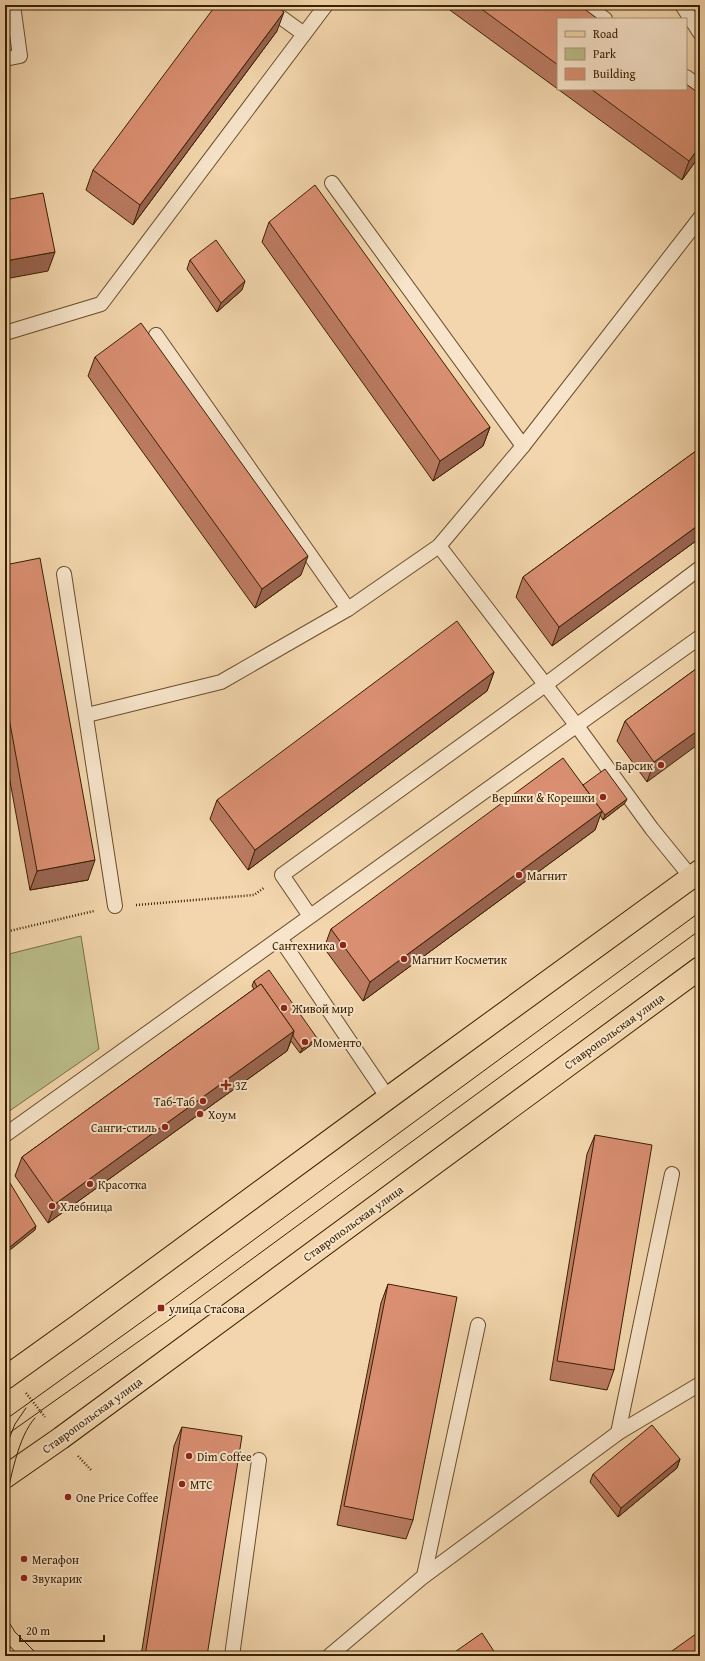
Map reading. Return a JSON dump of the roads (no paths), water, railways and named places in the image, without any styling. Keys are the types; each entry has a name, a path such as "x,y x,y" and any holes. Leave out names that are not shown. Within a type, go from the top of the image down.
{"main road":[{"path":"5,1378 86,1321 695,874"},
{"name":"Ставропольская улица","path":"5,1477 61,1438 700,968"}],"lane":[{"path":"5,59 20,56 13,5"},
{"path":"264,5 304,34"},
{"path":"5,333 101,304 326,5"},
{"path":"585,5 604,18"},
{"path":"682,5 700,33"},
{"path":"687,78 700,87"},
{"path":"332,182 523,446"},
{"path":"86,716 221,682 348,609 439,546 523,446 700,218"},
{"path":"156,335 348,609"},
{"path":"439,546 577,726 652,829 695,874"},
{"path":"310,916 282,875 545,685 700,568"},
{"path":"64,574 115,906"},
{"path":"5,1135 700,637"},
{"path":"280,938 388,1098"},
{"path":"618,1433 672,1174"},
{"path":"424,1576 478,1325"},
{"path":"329,1656 424,1576 618,1433 700,1384"},
{"path":"232,1656 260,1460"}],"tram line":[{"path":"5,1420 161,1308 700,912"},
{"path":"5,1436 169,1320 700,930"},
{"path":"5,1449 15,1424 26,1408"},
{"path":"5,1506 19,1447 29,1426 35,1418"},
{"path":"5,1616 15,1632 39,1656"},
{"path":"5,1641 19,1656"}],"place":[{"name":"Барсик","path":"661,765"},
{"name":"Вершки & Корешки","path":"603,797"},
{"name":"Магнит","path":"519,875"},
{"name":"Сантехника","path":"343,945"},
{"name":"Магнит Косметик","path":"404,959"},
{"name":"Живой мир","path":"284,1008"},
{"name":"Моменто","path":"305,1042"},
{"name":"3Z","path":"226,1085"},
{"name":"Таб-Таб","path":"203,1101"},
{"name":"Хоум","path":"200,1114"},
{"name":"Санги-стиль","path":"165,1127"},
{"name":"Красотка","path":"90,1184"},
{"name":"Хлебница","path":"52,1206"},
{"name":"улица Стасова","path":"161,1308"},
{"name":"Dim Coffee","path":"189,1456"},
{"name":"МТС","path":"182,1484"},
{"name":"One Price Coffee","path":"68,1497"},
{"name":"Мегафон","path":"24,1559"},
{"name":"Звукарик","path":"24,1578"}]}
